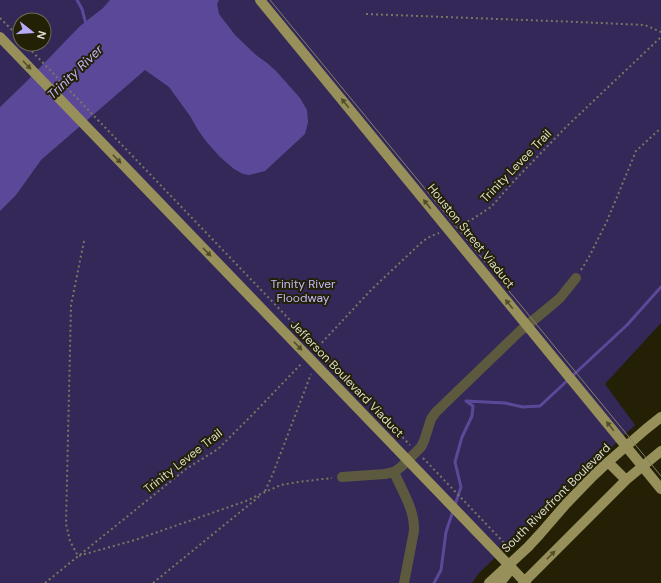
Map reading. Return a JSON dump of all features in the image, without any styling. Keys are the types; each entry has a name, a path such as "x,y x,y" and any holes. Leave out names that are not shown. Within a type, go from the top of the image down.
{"main road":[{"name":"Houston Street Viaduct","path":"260,0 661,489"},
{"name":"Jefferson Boulevard Viaduct","path":"0,37 525,583"},
{"name":"South Riverfront Boulevard","path":"488,583 528,547 566,504 608,462 661,417"},
{"path":"525,583 626,480 661,451"},
{"path":"608,462 626,480"},
{"path":"500,583 528,547"}],"lane":[{"path":"342,476 385,474 394,472 401,467 421,448 431,419 436,412 520,331 560,298 576,278"},
{"path":"394,472 410,508 414,524 404,583"}],"path":[{"path":"366,14 645,25 661,32"},
{"path":"0,18 12,30"},
{"name":"Trinity Levee Trail","path":"458,225 471,220 491,207 519,175 567,126 661,37"},
{"path":"33,52 411,445"},
{"path":"576,278 589,257 607,221 636,151 661,128"},
{"path":"311,354 372,289 423,241 444,231"},
{"path":"84,241 71,305 66,516 66,524 70,541 78,556 135,540 246,501 281,485 342,476"},
{"path":"317,358 322,343"},
{"name":"Trinity Levee Trail","path":"45,583 186,469 218,448 306,360"},
{"path":"153,583 265,492 311,372"},
{"path":"422,457 515,554"}],"green space":[{"name":"Trinity River Floodway","path":"0,0 661,0 661,323 605,384 635,425 479,573 472,583 0,583"}],"water":[{"name":"Trinity River","path":"110,0 219,0 217,4 219,14 235,35 276,71 300,98 307,110 308,122 305,134 265,171 249,175 243,174 234,169 220,157 205,140 169,87 145,70 41,160 16,195 0,211 0,107 80,26 103,8"}],"waterway":[{"path":"77,0 82,9 86,24"},
{"path":"466,401 505,403 523,407 540,406 627,325 661,287"},
{"path":"434,583 441,570 446,532 461,487 455,462 462,437 472,416 473,406 466,401"}],"tram line":[{"path":"270,0 661,476"}]}
